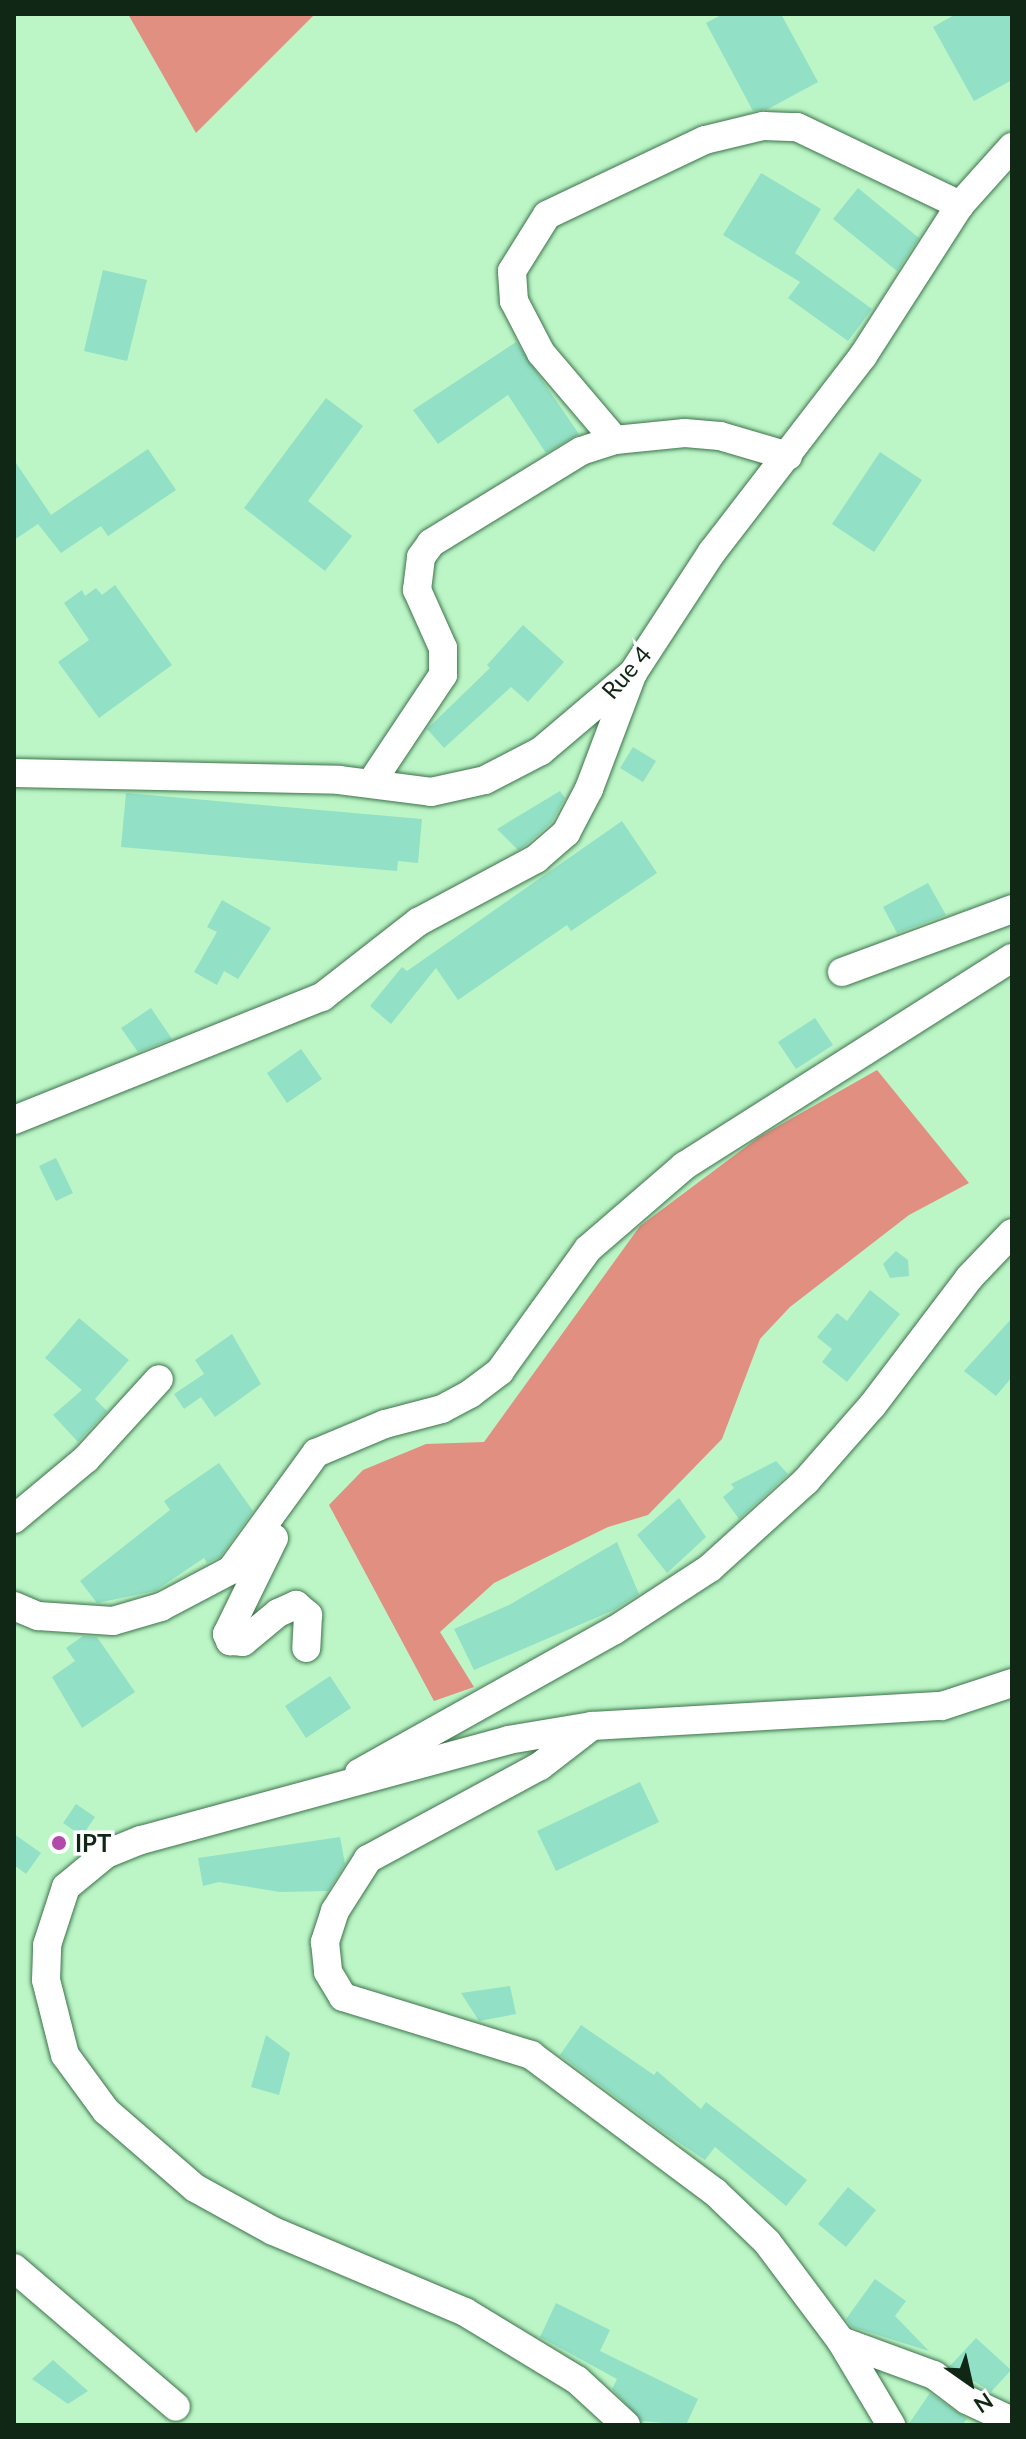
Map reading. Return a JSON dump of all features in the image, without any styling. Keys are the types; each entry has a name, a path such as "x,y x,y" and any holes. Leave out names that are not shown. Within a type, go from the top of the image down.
{"street":[{"path":"615,440 541,353 514,301 512,271 547,215 705,140 763,126 797,127 960,205"},
{"name":"Rue 4","path":"14,773 371,783 431,792 485,780 562,736 633,673 712,552 863,356 960,205 1012,147"},
{"path":"371,783 443,675 443,648 417,590 421,557 431,543 581,451 615,440 650,435 720,436 788,456"},
{"path":"14,1120 322,997 418,922 536,859 566,833 589,789 633,673"},
{"path":"842,972 1012,909"},
{"path":"14,1590 26,1611 113,1621 161,1607 199,1588 245,1557 302,1467 343,1439 442,1409 470,1394 500,1371 588,1249 684,1166 1012,958"},
{"path":"323,1793 615,1630 710,1568 806,1481 872,1406 969,1278 1012,1233"},
{"path":"14,1519 86,1459 159,1379"},
{"path":"302,1467 270,1548 227,1634 230,1641 243,1642 296,1605 308,1615 306,1648"},
{"path":"626,2425 577,2380 465,2312 273,2231 195,2188 106,2111 65,2055 46,1980 47,1945 66,1887 79,1872 141,1840 323,1793 508,1740 592,1726 942,1706 1012,1683"},
{"path":"592,1726 552,1759 368,1859 335,1911 325,1942 328,1972 343,1997 531,2055 715,2192 767,2242 841,2341 891,2425"},
{"path":"14,2268 176,2407"},
{"path":"841,2341 934,2375 967,2400 1012,2421"}],"shaded area":[{"path":"128,14 315,14 196,133"},
{"path":"877,1070 969,1183 909,1215 790,1307 760,1339 722,1439 648,1515 608,1527 494,1583 440,1632 474,1687 434,1701 329,1505 363,1470 426,1444 484,1442 640,1226 759,1137"}],"building":[{"path":"723,14 781,14 818,82 768,109 753,111 706,23"},
{"path":"956,14 1012,14 1012,80 974,101 933,27"},
{"path":"761,173 821,209 795,253 872,309 848,341 788,298 800,282 723,235"},
{"path":"858,188 919,238 897,271 833,219"},
{"path":"103,270 147,280 127,361 84,351"},
{"path":"516,342 579,434 546,453 508,395 438,444 413,410"},
{"path":"326,398 363,426 308,501 352,536 325,571 244,508"},
{"path":"148,449 176,490 108,536 101,526 61,553 38,524 14,540 14,460 51,515"},
{"path":"880,452 922,480 874,552 832,524"},
{"path":"115,585 172,665 99,718 58,662 89,640 64,603 82,590 85,596 96,588 102,595"},
{"path":"523,625 564,662 528,702 511,687 444,748 427,729 490,668 487,665"},
{"path":"633,747 656,761 643,782 620,768"},
{"path":"560,791 565,798 552,822 518,850 497,829"},
{"path":"126,793 422,819 418,863 398,861 397,871 121,847"},
{"path":"622,821 657,873 571,931 567,925 458,1000 436,968 391,1024 370,1006 402,967 407,971"},
{"path":"928,883 946,915 897,933 883,907"},
{"path":"222,900 271,928 238,979 224,971 217,985 194,972 217,932 207,927"},
{"path":"151,1008 172,1039 138,1052 121,1028"},
{"path":"815,1018 833,1045 796,1069 778,1042"},
{"path":"301,1049 322,1079 287,1103 267,1073"},
{"path":"56,1158 73,1193 56,1201 39,1166"},
{"path":"896,1251 908,1260 909,1276 890,1278 883,1264"},
{"path":"870,1290 900,1314 847,1382 822,1362 832,1349 817,1337 837,1313 847,1321"},
{"path":"79,1318 129,1360 95,1399 107,1411 78,1442 53,1415 82,1390 45,1358"},
{"path":"1012,1318 1012,1377 996,1396 964,1371"},
{"path":"232,1334 261,1384 215,1417 201,1397 184,1409 174,1394 204,1374 195,1360"},
{"path":"776,1461 788,1474 739,1519 723,1497 734,1488 731,1484"},
{"path":"219,1463 253,1511 220,1557 207,1563 204,1558 155,1591 97,1603 80,1581 170,1510 164,1501"},
{"path":"679,1498 706,1537 667,1573 637,1535"},
{"path":"617,1542 639,1594 614,1610 474,1670 454,1629 509,1605"},
{"path":"83,1636 97,1637 135,1692 82,1728 52,1677 75,1661 66,1648"},
{"path":"330,1676 351,1708 306,1738 285,1706"},
{"path":"640,1782 659,1822 556,1871 537,1831"},
{"path":"76,1804 95,1817 82,1836 63,1823"},
{"path":"14,1834 41,1853 26,1874 14,1865"},
{"path":"340,1837 345,1864 328,1891 280,1892 219,1882 203,1886 198,1858"},
{"path":"510,1986 516,2014 479,2021 461,1993"},
{"path":"581,2025 654,2075 657,2071 701,2109 706,2102 807,2180 786,2206 715,2147 705,2160 659,2129 560,2055"},
{"path":"266,2035 290,2053 279,2095 251,2087"},
{"path":"848,2187 876,2210 846,2247 818,2224"},
{"path":"875,2279 906,2301 895,2316 929,2351 852,2327 846,2319"},
{"path":"556,2303 610,2330 600,2351 698,2399 686,2425 642,2421 612,2389 617,2379 540,2337"},
{"path":"976,2338 1011,2370 991,2392 950,2366"},
{"path":"53,2360 88,2391 68,2404 32,2379"},
{"path":"930,2393 967,2419 962,2425 908,2425"}],"place":[{"name":"IPT","path":"59,1843"}]}
